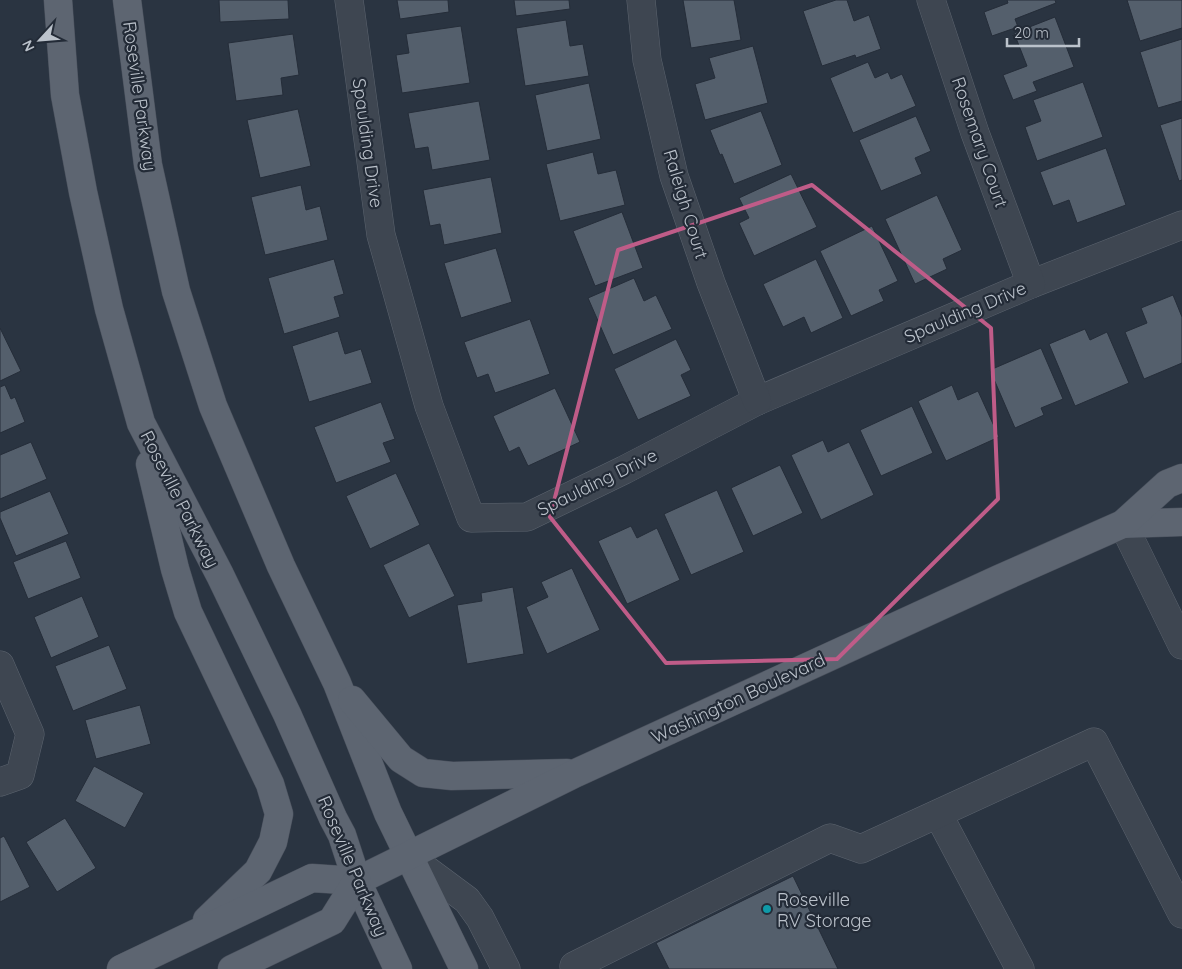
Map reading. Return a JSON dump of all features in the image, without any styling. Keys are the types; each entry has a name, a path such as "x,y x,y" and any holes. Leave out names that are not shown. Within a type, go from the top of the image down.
{"main road":[{"name":"Roseville Parkway","path":"58,0 65,96 83,192 109,309 141,423 220,575 287,714 342,835 357,881 398,969"},
{"name":"Roseville Parkway","path":"127,0 148,165 176,292 213,406 281,566 337,683 388,813 464,969"},
{"path":"141,423 175,569 188,612 270,784 279,814 273,842 258,871 190,936"},
{"name":"Washington Boulevard","path":"121,969 312,878 357,881 576,772 1123,524 1167,484 1182,478"},
{"name":"Washington Boulevard","path":"1123,524 1182,522"},
{"path":"337,683 402,759 423,773 452,776 576,772"},
{"path":"232,969 332,921 357,881"}],"street":[{"name":"Spaulding Drive","path":"349,0 381,235 428,406 471,518 527,517 624,470 757,401 1031,284 1182,225"},
{"name":"Raleigh Court","path":"641,0 648,60 674,176 711,283 757,401"},
{"name":"Rosemary Court","path":"931,0 976,133 1031,284"},
{"path":"1123,524 1182,645"},
{"path":"0,665 30,734 20,775 0,782"},
{"path":"576,969 574,966 830,838 861,849 1094,742 1182,914"},
{"path":"938,814 1020,969"},
{"path":"409,856 467,900 480,918 506,969"}],"highlighted area":[{"path":"812,185 991,328 998,499 837,659 666,663 550,517 618,250"}],"building":[{"path":"219,0 288,0 289,19 220,22"},
{"path":"397,0 448,0 449,12 400,19"},
{"path":"514,0 569,0 570,9 516,16"},
{"path":"683,0 734,0 741,40 691,48"},
{"path":"836,0 847,0 854,21 869,15 881,49 856,58 855,55 822,66 803,11"},
{"path":"1007,0 1055,0 1056,3 1015,19 1018,27 992,36 984,12 1008,3"},
{"path":"1127,0 1182,0 1182,28 1140,41"},
{"path":"1055,17 1074,67 1033,82 1037,91 1013,100 1003,75 1027,66 1014,33"},
{"path":"566,20 570,46 583,44 589,76 525,86 516,28"},
{"path":"461,26 470,83 402,93 396,55 409,53 406,34"},
{"path":"293,34 299,75 281,78 283,95 236,101 228,43"},
{"path":"1182,39 1182,101 1158,108 1140,52"},
{"path":"753,46 768,103 705,120 695,84 715,78 709,58"},
{"path":"868,62 875,78 888,72 891,79 902,74 916,106 853,133 830,78"},
{"path":"1083,82 1103,137 1037,161 1025,127 1041,121 1033,100"},
{"path":"589,83 601,139 547,151 535,95"},
{"path":"479,101 490,160 432,170 428,147 415,149 408,113"},
{"path":"298,109 311,166 260,178 247,120"},
{"path":"761,111 782,165 734,184 710,130"},
{"path":"916,116 931,151 915,158 922,174 881,191 859,140"},
{"path":"1182,118 1182,180 1179,181 1160,125"},
{"path":"1106,148 1126,205 1077,223 1069,200 1053,206 1040,172"},
{"path":"593,152 598,174 616,170 625,205 560,221 546,164"},
{"path":"791,174 817,227 754,256 739,223 749,218 739,198"},
{"path":"491,177 502,233 444,245 440,224 430,226 423,190"},
{"path":"301,185 306,210 320,206 328,240 265,255 251,197"},
{"path":"937,195 962,250 943,259 947,269 915,284 885,219"},
{"path":"622,212 643,268 595,286 573,231"},
{"path":"872,226 898,281 879,290 884,301 851,316 820,251"},
{"path":"496,248 512,302 461,318 444,263"},
{"path":"334,259 344,294 334,297 340,317 284,334 268,278"},
{"path":"816,259 843,318 811,333 804,317 783,327 763,284"},
{"path":"634,278 644,301 656,295 672,329 613,355 588,298"},
{"path":"1173,295 1182,317 1182,363 1144,379 1125,332 1147,323 1141,308"},
{"path":"530,319 550,374 495,393 488,374 477,378 464,342"},
{"path":"0,328 21,371 0,381"},
{"path":"1085,329 1090,340 1107,332 1129,383 1075,406 1049,344"},
{"path":"338,331 345,354 361,349 372,383 309,402 292,346"},
{"path":"676,339 691,370 681,375 691,396 638,420 614,369"},
{"path":"1041,348 1063,399 1041,408 1044,415 1015,428 990,370"},
{"path":"5,385 11,399 15,397 25,422 0,433 0,387"},
{"path":"952,385 958,400 978,391 999,437 946,461 918,401"},
{"path":"555,388 580,442 528,466 519,447 509,452 493,416"},
{"path":"381,402 395,439 383,443 391,462 336,483 314,427"},
{"path":"912,406 933,453 881,476 860,430"},
{"path":"823,440 828,452 849,442 874,495 821,520 791,455"},
{"path":"31,442 47,479 0,499 0,455"},
{"path":"780,465 803,513 753,536 731,488"},
{"path":"396,473 420,525 370,549 346,496"},
{"path":"717,490 744,552 691,575 664,514"},
{"path":"50,491 69,534 16,556 0,518 0,512"},
{"path":"631,526 637,538 657,528 680,580 627,604 598,541"},
{"path":"66,541 81,578 28,599 13,562"},
{"path":"429,543 455,596 409,618 383,565"},
{"path":"572,568 600,630 547,654 526,607 548,597 541,582"},
{"path":"513,587 524,654 467,664 457,605 482,601 481,593"},
{"path":"82,596 99,637 51,658 34,617"},
{"path":"109,645 127,689 73,711 55,666"},
{"path":"140,705 151,744 96,759 85,720"},
{"path":"94,766 144,793 125,828 75,801"},
{"path":"65,818 96,868 57,892 26,842"},
{"path":"4,836 30,887 0,902 0,838"},
{"name":"Roseville RV Storage","path":"793,876 838,969 669,969 656,943"}],"place":[{"name":"Roseville RV Storage","path":"767,909"}]}
